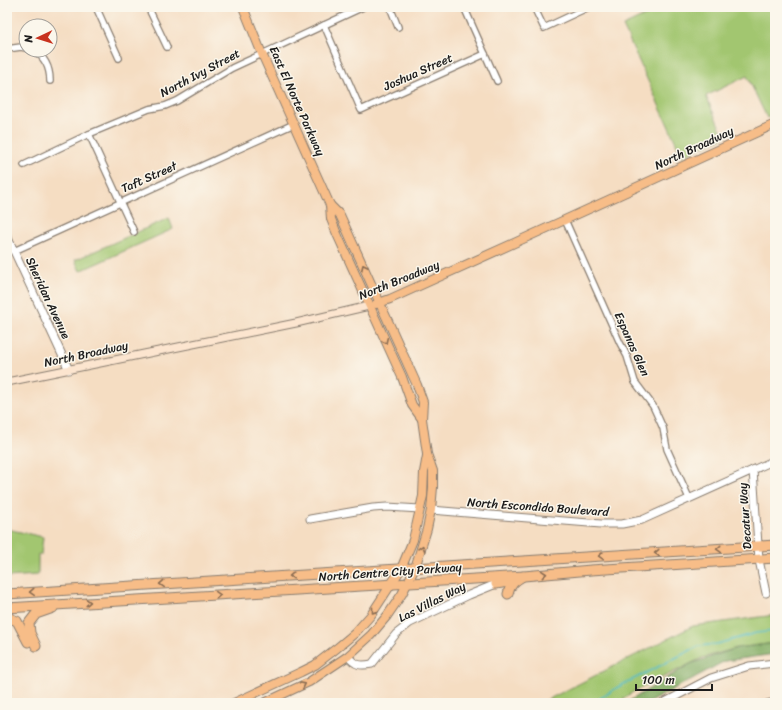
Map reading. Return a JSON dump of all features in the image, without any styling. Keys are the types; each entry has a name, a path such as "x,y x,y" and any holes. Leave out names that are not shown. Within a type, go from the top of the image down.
{"highway":[{"name":"North Centre City Parkway","path":"7,594 775,545"},
{"name":"North Centre City Parkway","path":"7,608 524,576 586,570 775,558"},
{"path":"508,594 510,586 524,576"},
{"path":"496,584 515,581"},
{"path":"7,616 17,621 34,648 28,623 36,614 67,604"}],"main road":[{"name":"East El Norte Parkway","path":"243,7 262,54 330,205 331,219 402,377 412,405 422,419"},
{"name":"North Broadway","path":"7,382 369,306 565,220 775,124"},
{"name":"East El Norte Parkway","path":"330,205 340,215 418,386 423,402 422,419"},
{"path":"264,703 309,682 348,656 380,625 408,582 415,568 424,541 431,510 433,471 428,454 422,419"},
{"path":"234,703 301,672 327,656 355,633 378,606 401,569 413,540 423,496 424,472 428,454"}],"street":[{"path":"96,7 119,58"},
{"path":"148,7 167,47"},
{"name":"North Ivy Street","path":"24,165 89,134 149,109 165,106 177,101 232,68 363,7"},
{"path":"390,7 398,27"},
{"path":"464,7 497,81"},
{"path":"534,7 544,28 589,7"},
{"name":"Joshua Street","path":"324,25 361,110 485,54"},
{"path":"7,50 18,48"},
{"path":"44,58 50,73 50,81"},
{"name":"Taft Street","path":"11,250 120,203 294,124"},
{"path":"89,134 134,232"},
{"name":"Espanas Glen","path":"565,220 627,356 635,382 653,406 663,428 667,450 689,498"},
{"name":"Sheridan Avenue","path":"7,236 11,250 69,370"},
{"path":"773,461 775,472"},
{"name":"North Escondido Boulevard","path":"431,510 601,524 622,524 642,520 773,461"},
{"name":"Decatur Way","path":"752,470 759,560 766,593"},
{"path":"310,519 373,508 387,507 420,509"},
{"name":"Las Villas Way","path":"348,656 352,662 362,666 372,664 396,634 410,623 496,584"},
{"path":"664,703 711,678 749,666 775,663"},
{"path":"768,703 775,702"}],"green space":[{"path":"664,7 775,7 775,114 767,118 747,76 706,96 724,137 682,156 623,26"},
{"path":"169,218 173,229 80,271 75,260"},
{"path":"7,529 43,537 41,555 38,554 38,575 7,577"},
{"path":"775,615 775,643 737,648 702,658 633,692 618,703 541,703 693,626"},
{"path":"775,643 775,654 725,661 648,703 626,703 690,664 737,648"}],"waterway":[{"path":"593,703 618,687 699,646 717,644 756,633 775,631"}]}
